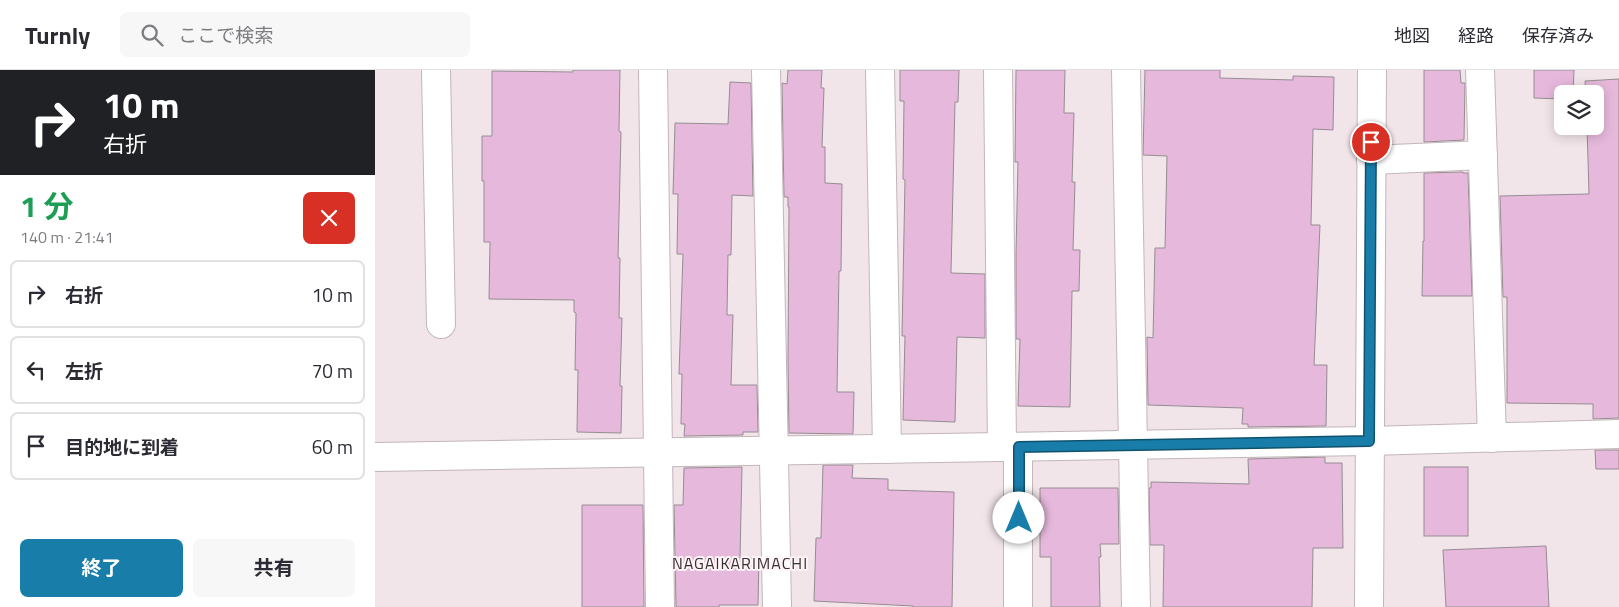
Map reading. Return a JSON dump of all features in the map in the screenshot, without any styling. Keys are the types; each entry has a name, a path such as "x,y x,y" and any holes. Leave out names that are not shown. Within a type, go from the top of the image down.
{"street":[{"path":"436,70 441,324"},
{"path":"653,70 660,607"},
{"path":"766,70 777,607"},
{"path":"880,70 887,449"},
{"path":"998,70 1010,447 1019,607"},
{"path":"1126,70 1136,607"},
{"path":"1369,607 1372,70"},
{"path":"1480,70 1492,438"},
{"path":"1371,160 1483,154"},
{"path":"375,457 1369,441 1619,434"}],"building":[{"path":"573,70 620,70 619,131 621,132 618,258 620,258 619,318 622,318 621,433 577,432 578,370 575,370 576,313 574,312 574,300 489,299 490,242 484,242 482,136 492,136 492,71 573,72"},
{"path":"788,70 822,70 821,88 824,88 822,147 825,147 825,183 842,184 837,392 854,392 853,434 789,433 789,207 788,197 784,197 782,83 787,84"},
{"path":"900,70 959,70 958,102 955,102 951,273 985,274 985,338 957,337 955,422 903,420 905,336 902,336 905,180 903,179 904,101 900,101"},
{"path":"1016,70 1065,70 1064,113 1074,113 1072,182 1075,182 1073,250 1080,250 1079,291 1072,291 1070,407 1018,406 1020,339 1016,339 1018,162 1015,162"},
{"path":"1145,70 1220,70 1220,78 1293,80 1293,76 1334,77 1333,130 1313,129 1311,225 1320,225 1314,365 1327,365 1326,426 1248,427 1248,424 1242,424 1243,408 1148,405 1147,337 1153,338 1155,248 1165,248 1167,156 1143,155"},
{"path":"1424,70 1460,70 1461,83 1465,83 1464,140 1424,142"},
{"path":"1534,70 1574,70 1573,85 1554,85 1554,99 1534,98"},
{"path":"1619,79 1619,418 1593,419 1593,404 1507,403 1507,297 1503,297 1500,196 1589,194 1587,135 1604,135 1604,85 1585,85 1585,81"},
{"path":"730,82 751,83 753,196 732,195 727,315 733,315 731,385 757,385 758,432 743,432 743,435 684,436 685,424 681,424 682,374 679,374 683,254 677,254 678,194 673,194 675,123 728,124"},
{"path":"1424,173 1468,173 1472,296 1422,296"},
{"path":"1595,450 1619,450 1619,469 1596,469"},
{"path":"1325,457 1325,463 1342,463 1343,548 1313,548 1312,607 1163,607 1164,545 1150,545 1149,488 1151,488 1151,482 1249,484 1248,459"},
{"path":"823,465 853,465 852,478 888,479 888,490 954,492 952,607 913,607 814,601 816,538 821,538"},
{"path":"742,467 740,558 759,558 758,605 676,607 674,505 683,505 684,468"},
{"path":"1424,467 1468,467 1468,536 1424,536"},
{"path":"1040,488 1118,488 1119,544 1100,544 1100,607 1051,607 1051,557 1040,557"},
{"path":"582,505 643,505 644,607 582,607"},
{"path":"1546,546 1549,607 1446,607 1443,550"}],"district":[{"name":"NAGAIKARIMACHI","path":"740,563"}],"route":[{"path":"1019,518 1019,447 1369,441 1371,142"}]}
